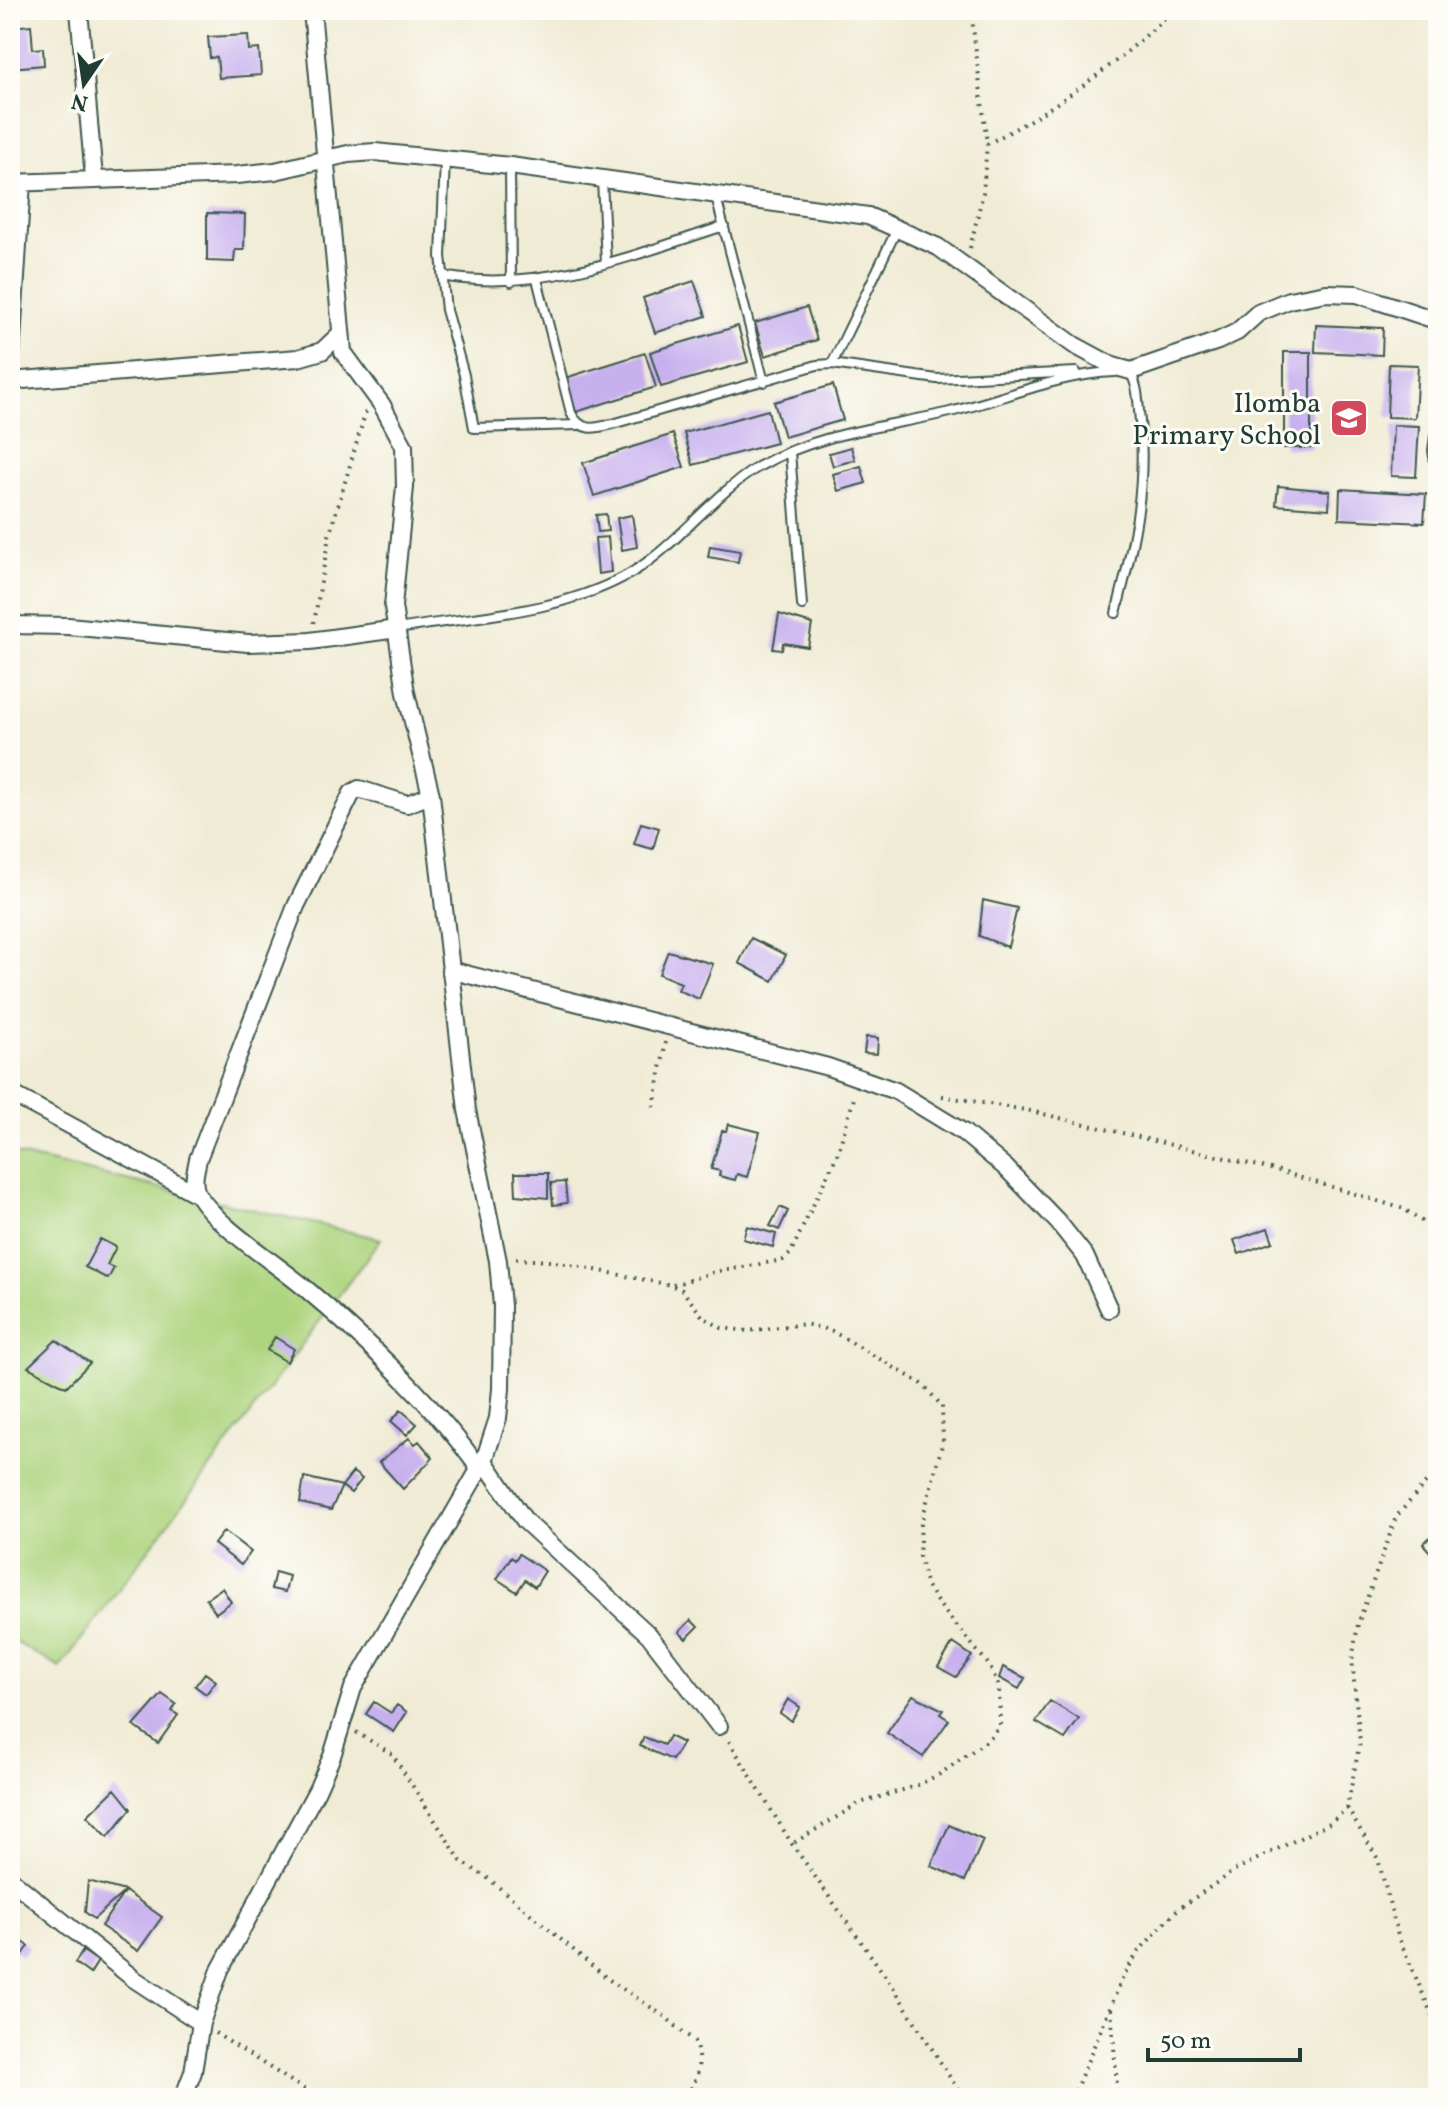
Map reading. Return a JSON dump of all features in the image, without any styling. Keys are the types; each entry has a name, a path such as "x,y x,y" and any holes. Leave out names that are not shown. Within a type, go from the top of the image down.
{"street":[{"path":"79,10 94,178"},
{"path":"183,2098 193,2072 201,2023 220,1970 317,1790 332,1756 353,1688 482,1466 498,1418 501,1389 502,1306 498,1261 467,1110 431,795 406,693 393,606 405,487 404,446 371,392 348,363 339,335 312,10"},
{"path":"10,372 16,182 237,175 325,161 359,152 510,166 868,216 898,226 965,266 1074,345 1113,366 1131,371 1218,341 1237,332 1258,313 1289,300 1326,293 1357,294 1438,321"},
{"path":"10,381 298,358 322,351 339,335"},
{"path":"10,625 68,626 248,643 310,641 397,629"},
{"path":"197,1194 194,1183 198,1159 296,906 352,793 359,789 407,804 431,795"},
{"path":"450,970 860,1077 896,1091 941,1117 1006,1168 1058,1222 1085,1256 1109,1309"},
{"path":"10,1093 197,1194 222,1220 307,1290 389,1368 450,1432 482,1466 525,1521 649,1635 719,1726"},
{"path":"10,1879 134,1979 201,2023"}],"lane":[{"path":"445,160 442,270 446,310 464,375 474,428 579,425 597,428 806,368 832,364 937,379 1131,371 1140,419 1144,477 1139,523 1116,613"},
{"path":"510,166 511,282"},
{"path":"602,180 606,263"},
{"path":"716,197 764,382"},
{"path":"442,270 449,277 511,282 537,279 606,263 724,226"},
{"path":"832,364 898,226"},
{"path":"537,279 571,413 579,425"},
{"path":"397,629 535,609 605,586 648,560 724,490 790,452 1085,373"},
{"path":"1438,417 1433,463 1438,487"},
{"path":"790,452 802,605"}],"path":[{"path":"965,266 983,193 987,144 971,10"},
{"path":"987,144 1025,124 1106,67 1173,10"},
{"path":"310,641 329,536 371,392"},
{"path":"654,1107 669,1027"},
{"path":"671,1285 715,1272 783,1260 790,1254 837,1155 860,1077"},
{"path":"940,1096 1031,1111 1118,1135 1279,1171 1404,1209 1438,1232"},
{"path":"498,1261 526,1258 550,1261 671,1285 682,1290 703,1317 722,1328 748,1331 805,1324 832,1331 922,1384 942,1406 943,1441 921,1524 919,1556 927,1586 937,1602 989,1665 999,1686 1000,1725 988,1740 940,1774 916,1786 860,1803 792,1844"},
{"path":"1072,2098 1111,2005 1138,1952 1177,1910 1235,1870 1330,1823 1347,1808 1360,1742 1352,1660 1358,1624 1396,1517 1438,1469"},
{"path":"340,1723 392,1754 461,1861 502,1889 608,1979 690,2036 698,2051 699,2067 691,2089 681,2098"},
{"path":"719,1726 792,1844 893,1987 963,2098"},
{"path":"1347,1808 1378,1859 1398,1936 1438,2029"},
{"path":"1111,2005 1118,2098"},
{"path":"201,2023 318,2098"}],"green space":[{"path":"10,1153 381,1239 60,1668 10,1639"}],"building":[{"path":"31,25 33,49 43,48 44,65 10,68 10,27"},
{"path":"248,35 249,50 259,49 261,75 219,78 217,57 210,58 208,37"},
{"path":"207,213 245,214 244,250 235,250 234,262 207,261"},
{"path":"694,281 706,316 655,333 643,298"},
{"path":"807,307 817,340 765,356 755,323"},
{"path":"1316,325 1383,328 1382,355 1315,352"},
{"path":"738,326 748,362 661,387 650,352"},
{"path":"1284,352 1311,352 1311,448 1284,448"},
{"path":"645,353 656,387 576,412 565,378"},
{"path":"1389,364 1418,365 1415,418 1387,417"},
{"path":"833,385 843,420 784,437 774,402"},
{"path":"768,410 776,443 693,465 684,433"},
{"path":"1393,425 1419,426 1416,477 1391,476"},
{"path":"673,434 684,467 594,496 583,463"},
{"path":"851,447 855,460 833,466 829,453"},
{"path":"861,466 866,483 838,491 833,474"},
{"path":"1278,486 1330,491 1329,509 1276,505"},
{"path":"1340,489 1426,494 1424,523 1339,519"},
{"path":"606,514 608,531 598,532 596,515"},
{"path":"632,515 637,547 622,550 617,518"},
{"path":"608,537 611,572 598,574 595,538"},
{"path":"710,546 740,551 738,562 708,557"},
{"path":"779,614 812,624 808,647 783,643 782,650 773,649"},
{"path":"641,823 659,828 653,849 634,844"},
{"path":"983,900 1017,908 1008,947 979,936"},
{"path":"751,938 786,955 773,981 739,963"},
{"path":"668,951 713,964 699,999 678,990 681,983 659,974"},
{"path":"866,1037 878,1038 877,1054 864,1053"},
{"path":"728,1124 760,1132 747,1177 737,1174 735,1180 719,1176 720,1171 711,1169 722,1131 726,1131"},
{"path":"515,1173 548,1173 548,1198 516,1195"},
{"path":"565,1182 567,1203 553,1205 551,1183"},
{"path":"780,1207 788,1211 779,1230 770,1226"},
{"path":"747,1226 776,1234 773,1247 743,1239"},
{"path":"1268,1228 1273,1242 1239,1254 1234,1240"},
{"path":"100,1239 116,1247 107,1265 114,1268 108,1279 85,1267"},
{"path":"275,1337 294,1349 287,1362 267,1350"},
{"path":"56,1340 90,1363 66,1387 28,1367"},
{"path":"401,1410 417,1424 407,1435 391,1421"},
{"path":"409,1438 415,1444 419,1441 433,1458 403,1489 379,1462"},
{"path":"353,1472 362,1479 351,1493 342,1486"},
{"path":"304,1477 342,1486 331,1510 300,1503"},
{"path":"1438,1529 1438,1546 1431,1553 1423,1544"},
{"path":"224,1531 251,1552 241,1565 214,1544"},
{"path":"519,1554 545,1571 535,1587 525,1580 517,1592 497,1579 511,1557 515,1560"},
{"path":"275,1572 289,1576 285,1592 271,1589"},
{"path":"222,1588 231,1602 216,1613 206,1599"},
{"path":"691,1620 698,1627 686,1639 679,1632"},
{"path":"953,1643 972,1656 956,1677 938,1667"},
{"path":"1003,1667 1025,1678 1019,1689 999,1678"},
{"path":"205,1673 216,1681 206,1694 195,1686"},
{"path":"162,1694 176,1704 172,1711 178,1715 158,1743 134,1726"},
{"path":"913,1695 943,1710 940,1714 949,1720 923,1757 887,1733"},
{"path":"788,1699 800,1707 791,1721 780,1713"},
{"path":"1050,1701 1079,1719 1065,1739 1036,1722"},
{"path":"374,1702 391,1713 397,1705 407,1712 394,1732 366,1714"},
{"path":"669,1736 683,1743 672,1760 640,1746 644,1737 664,1745"},
{"path":"115,1789 131,1809 108,1837 87,1816"},
{"path":"949,1825 983,1840 965,1881 931,1866"},
{"path":"88,1881 125,1891 94,1919 85,1912"},
{"path":"125,1891 162,1917 138,1951 101,1926"},
{"path":"10,1934 29,1946 22,1956 10,1948"},
{"path":"83,1951 98,1961 90,1974 75,1963"}],"place":[{"name":"Ilomba Primary School","path":"1349,418"}]}
